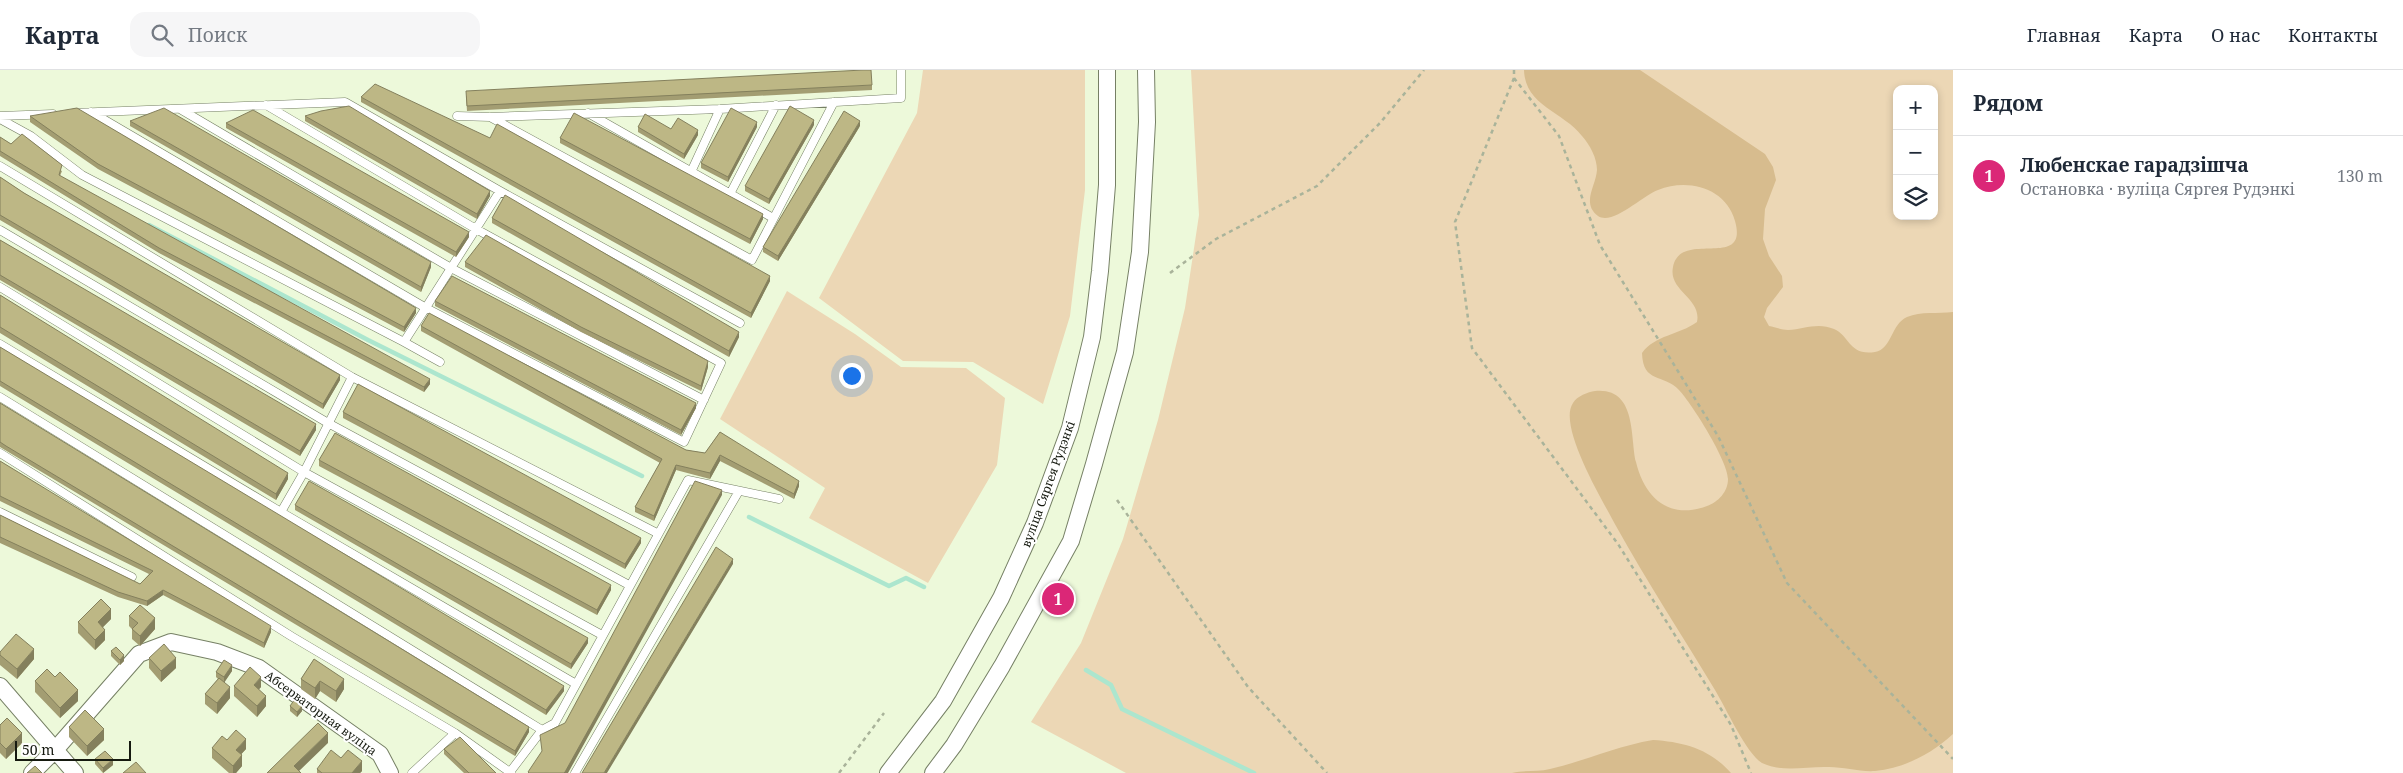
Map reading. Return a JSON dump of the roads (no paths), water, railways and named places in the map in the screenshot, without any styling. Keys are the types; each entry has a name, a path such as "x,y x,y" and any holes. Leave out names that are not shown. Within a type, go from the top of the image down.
{"street":[{"name":"вуліца Сяргея Рудэнкі","path":"888,773 943,701 1001,598 1036,523 1070,428 1092,337 1100,271 1107,185 1107,70"},
{"path":"933,773 954,745 1002,666 1071,541 1126,352 1140,252 1147,122 1146,70"},
{"name":"Абсерваторная вуліца","path":"32,773 55,750 139,654 170,642 217,652 259,668 380,754 390,773"},
{"path":"0,686 75,773"}],"lane":[{"path":"457,116 490,117 720,109 901,98 901,70"},
{"path":"0,117 345,102 500,191 740,323"},
{"path":"490,117 752,260 834,102"},
{"path":"91,112 426,308 684,442 721,363 476,229 266,105"},
{"path":"730,194 776,105"},
{"path":"180,109 452,268 704,400"},
{"path":"691,172 720,109"},
{"path":"587,113 773,218"},
{"path":"0,117 31,136 82,176 440,362"},
{"path":"0,166 352,377 657,533"},
{"path":"404,342 500,191"},
{"path":"0,230 328,423 629,585"},
{"path":"0,287 304,472 602,635"},
{"path":"0,344 281,512 576,684"},
{"path":"281,512 304,472 352,377"},
{"path":"0,397 542,730"},
{"path":"0,453 290,636 456,733 510,772 542,730 555,723 657,533 688,480 779,499"},
{"path":"575,773 739,491"},
{"path":"0,512 132,578"},
{"path":"412,773 456,733"}],"waterway":[{"path":"149,225 368,340 642,476"},
{"path":"749,517 889,586 906,578 924,587"},
{"path":"1086,670 1111,685 1122,709 1254,773"}],"place":[{"name":"Любенскае гарадзішча","path":"1058,599"}]}
